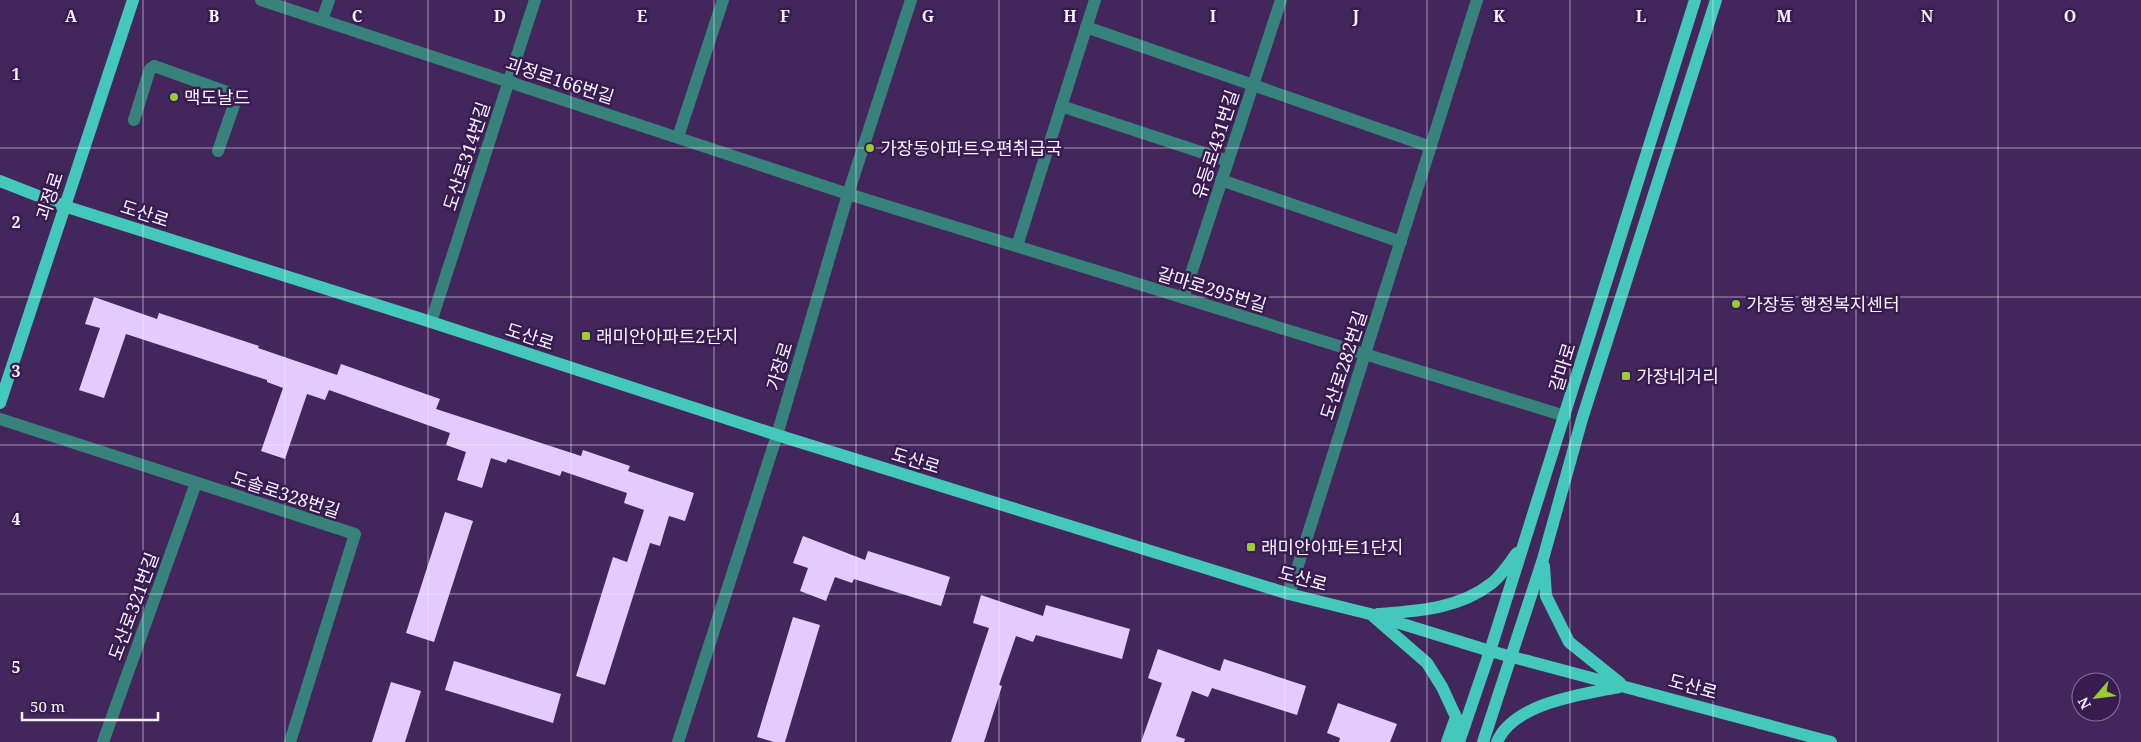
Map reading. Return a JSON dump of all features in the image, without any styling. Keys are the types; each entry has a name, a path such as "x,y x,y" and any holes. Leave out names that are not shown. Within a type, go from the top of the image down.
{"main road":[{"name":"괴정로","path":"0,403 133,0"},
{"name":"갈마로","path":"1459,742 1565,416 1695,0"},
{"name":"갈마로","path":"1483,742 1543,559 1587,404 1716,0"},
{"name":"도산로","path":"0,181 64,206 431,322 777,435 1289,594 1370,614 1490,651 1831,742"},
{"path":"1370,614 1423,610 1460,602 1493,582 1522,548"},
{"path":"1543,559 1546,596 1569,642 1624,686"},
{"path":"1370,614 1427,663 1442,686 1456,717 1447,742"},
{"path":"1497,742 1501,732 1530,710 1554,700 1624,686"}],"street":[{"name":"괴정로166번길","path":"261,0 848,194"},
{"path":"322,20 329,0"},
{"name":"도산로314번길","path":"431,322 535,0"},
{"path":"678,137 723,0"},
{"name":"가장로","path":"678,742 777,435 848,194 911,0"},
{"path":"1017,246 1095,0"},
{"name":"유등로431번길","path":"1183,298 1280,0"},
{"name":"도산로282번길","path":"1289,594 1477,0"},
{"path":"1086,27 1431,146"},
{"path":"134,120 150,69 154,66 209,85 234,97 234,105 218,151"},
{"path":"1061,106 1228,161"},
{"path":"1221,180 1401,242"},
{"name":"갈마로295번길","path":"848,194 1565,416"},
{"name":"도솔로328번길","path":"0,419 355,534 290,742"},
{"name":"도산로321번길","path":"103,742 196,483"}],"building":[{"path":"94,297 157,319 159,313 259,346 258,348 337,375 341,364 440,399 436,409 581,456 583,450 630,466 628,471 694,493 685,521 669,516 660,546 650,543 605,685 576,676 613,557 627,562 644,510 624,503 627,493 562,471 560,476 508,459 506,463 491,458 482,488 457,480 466,452 446,445 450,433 329,390 325,400 307,394 285,459 261,451 283,388 267,382 267,380 126,334 104,398 79,390 100,328 85,324"},
{"path":"445,512 473,521 434,642 406,633"},
{"path":"803,536 865,560 868,551 950,577 941,606 854,579 852,583 835,577 826,601 800,591 808,568 793,563"},
{"path":"981,595 1043,616 1046,605 1130,629 1122,659 1036,635 1033,642 1016,636 999,685 1002,686 984,742 951,742 989,628 973,623"},
{"path":"793,617 820,625 785,742 774,742 757,737"},
{"path":"1158,649 1220,671 1224,659 1306,686 1297,715 1212,688 1208,697 1192,691 1176,736 1185,739 1184,742 1141,742 1162,683 1148,678"},
{"path":"454,661 561,694 553,723 445,690"},
{"path":"391,682 421,691 405,742 372,742"},
{"path":"1338,703 1397,724 1390,742 1339,742 1340,738 1327,733"}],"place":[{"name":"맥도날드","path":"174,97"},
{"name":"가장동아파트우편취급국","path":"870,148"},
{"name":"가장동 행정복지센터","path":"1736,304"},
{"name":"래미안아파트2단지","path":"586,336"},
{"name":"가장네거리","path":"1626,376"},
{"name":"래미안아파트1단지","path":"1251,547"}]}
